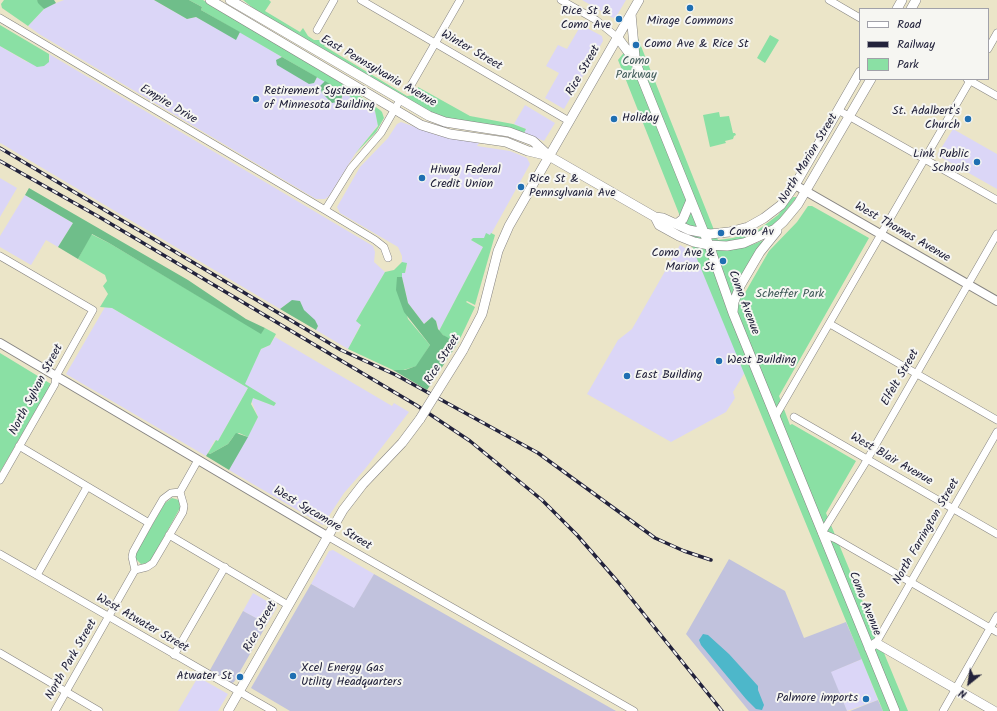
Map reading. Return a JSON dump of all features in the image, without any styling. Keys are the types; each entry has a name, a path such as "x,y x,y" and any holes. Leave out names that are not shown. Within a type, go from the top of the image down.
{"main road":[{"name":"East Pennsylvania Avenue","path":"210,0 421,125 438,132 506,142 528,151 549,156"},
{"name":"East Pennsylvania Avenue","path":"230,0 429,116 445,122 501,130 519,135 533,141 549,156"},
{"path":"239,0 264,21"},
{"name":"Rice Street","path":"228,711 327,536 352,498 402,443 420,419 463,350 482,314 502,241 518,208 639,0"},
{"path":"631,14 635,61"},
{"name":"Como Avenue","path":"618,38 635,61 709,245 733,313 775,417 822,532 873,646 895,711"},
{"name":"North Marion Street","path":"655,217 662,218 684,228 704,233 729,232 754,224 778,208 796,185 859,74"},
{"name":"North Marion Street","path":"655,217 659,224 679,236 693,242 709,245 727,246 749,242 766,234 783,222 805,191 870,80"},
{"path":"549,156 655,217"},
{"path":"673,223 678,223 683,219 691,200"},
{"path":"733,313 734,302 740,286 760,252 783,222"},
{"path":"873,646 956,689 994,711"}],"street":[{"path":"317,30 334,0"},
{"name":"Winter Street","path":"361,0 569,122"},
{"path":"410,87 460,0"},
{"name":"Como Avenue","path":"561,0 596,20 618,38"},
{"path":"829,0 859,17"},
{"name":"Empire Drive","path":"0,18 375,240 384,247 388,258"},
{"path":"989,47 997,33"},
{"path":"775,417 830,324 969,80 997,96"},
{"path":"325,210 350,168 381,133 400,100"},
{"path":"838,110 997,200"},
{"name":"West Thomas Avenue","path":"796,185 997,301"},
{"name":"Elfelt Street","path":"822,532 868,459 997,234"},
{"name":"North Sylvan Street","path":"0,256 93,310 56,376 55,384 0,480"},
{"path":"830,324 997,420"},
{"name":"West Sycamore Street","path":"0,343 327,536 634,711"},
{"name":"West Blair Avenue","path":"794,417 997,534"},
{"name":"North Farrington Street","path":"873,646 997,432"},
{"path":"19,446 149,523"},
{"path":"180,492 171,493 163,499 149,523 133,552 132,558 136,570 153,563 169,535 184,506 180,492 198,460"},
{"path":"37,575 88,487"},
{"path":"822,532 997,632"},
{"path":"169,535 288,605"},
{"name":"West Atwater Street","path":"0,554 273,711"},
{"path":"174,655 225,567"},
{"name":"North Park Street","path":"55,711 136,570"},
{"path":"942,711 997,616"},
{"path":"0,653 99,711"}],"shaded area":[{"path":"64,0 154,0 187,19 196,17 236,39 240,32 282,57 278,59 314,83 317,77 325,81 321,88 322,93 332,103 342,99 343,92 375,111 378,125 355,154 329,196 325,199 316,199 28,26 46,7"},
{"path":"582,0 626,0 616,17 613,18"},
{"path":"581,25 602,36 603,41 564,109 545,98 559,73 546,66 558,45 567,49"},
{"path":"0,46 27,62 46,64 50,59 49,54 373,246 375,252 374,262 385,272 356,321 361,324 348,349 316,330 318,327 303,310 300,301 288,303 280,309 0,143"},
{"path":"525,105 555,123 544,141 524,133 526,129 514,124"},
{"path":"401,122 440,136 480,142 477,146 510,151 527,158 530,164 490,236 484,238 473,238 471,240 483,247 439,331 436,321 428,320 424,324 408,303 402,277 402,273 405,273 407,265 402,262 402,256 398,247 340,213 337,207 360,167 388,138 397,124"},
{"path":"953,129 997,154 997,189 937,155"},
{"path":"0,178 17,188 0,217"},
{"path":"25,195 73,223 58,247 46,240 31,265 0,247 0,236"},
{"path":"680,245 695,254 745,372 733,392 735,398 726,412 671,442 587,394 618,340 632,329"},
{"path":"105,307 112,308 248,388 218,441 215,440 206,456 66,374"},
{"path":"275,337 392,406 394,403 409,412 365,469 344,493 323,525 229,470 258,417 251,400 253,398 274,406 276,403 244,384 261,349 270,345"},
{"path":"333,550 374,574 354,609 311,584 329,551"},
{"path":"729,559 785,591 804,638 846,622 862,659 831,672 847,711 749,711 686,634"},
{"path":"374,574 616,711 290,711 251,688 311,584 354,608"},
{"path":"253,593 277,607 267,624 243,611"},
{"path":"243,611 267,624 234,682 232,683 210,670"},
{"path":"862,659 878,700 847,711 830,672"},
{"path":"198,677 228,694 218,711 178,711"},
{"path":"878,700 883,711 850,711"}],"green space":[{"path":"4,0 37,0 44,9 28,26 2,8 1,4"},
{"path":"37,0 54,0 56,3 44,9"},
{"path":"154,0 189,0 202,7 201,10 240,32 236,40 196,17 187,19"},
{"path":"189,0 203,0 343,84 380,110 384,118 376,132 355,154 378,126 375,111 201,10 202,7"},
{"path":"243,0 269,0 271,2 265,11 300,32 303,28 308,36 314,40 323,40 326,43 324,46 407,96 416,95 418,87 470,116 513,124 526,129 524,133 510,128 451,119 428,112 258,12"},
{"path":"0,25 49,54 49,62 44,66 37,67 0,46"},
{"path":"770,35 779,40 765,63 757,58"},
{"path":"637,36 718,240 733,238 758,230 778,215 793,197 797,197 776,223 728,250 749,246 764,240 738,286 742,298 769,251 797,222 808,206 812,206 869,238 779,396 790,425 792,424 856,461 826,513 908,711 883,711 695,254 618,60"},
{"path":"282,57 317,77 314,83 309,84 277,65 276,60"},
{"path":"325,81 343,92 341,101 332,103 322,93 320,86"},
{"path":"719,112 720,117 729,116 733,133 736,135 733,139 725,141 726,143 710,147 703,115"},
{"path":"29,188 188,280 246,319 265,328 261,334 92,234 78,259 58,247 73,223 25,195"},
{"path":"486,233 495,235 475,305 467,301 466,302 475,307 458,343 446,338 439,331 483,247 471,240 473,238 484,238"},
{"path":"91,234 109,243 261,333 265,328 276,334 270,345 261,349 245,384 276,403 274,406 253,398 251,404 258,417 248,437 239,433 233,437 228,444 210,454 208,453 216,440 218,441 248,388 112,308 100,307 108,294 103,286 107,281 105,275 78,259"},
{"path":"402,262 407,263 405,273 402,273 402,277 397,277 408,319 430,345 417,366 400,371 393,370 348,349 361,325 356,321 385,272 394,270"},
{"path":"397,277 402,277 408,303 424,324 432,317 436,321 438,329 443,335 458,343 427,390 393,370 405,370 416,366 430,345 404,312 396,290"},
{"path":"292,300 300,301 304,310 315,320 318,326 316,330 280,309"},
{"path":"0,353 51,384 0,472"},
{"path":"236,433 248,437 229,470 206,456 208,453 210,454 228,444"},
{"path":"172,498 179,500 180,508 151,560 148,563 141,564 136,559 136,553 165,503"}],"water":[{"path":"703,634 708,635 729,654 758,686 758,690 764,705 762,710 756,709 746,699 701,645 699,640"}],"railway":[{"path":"0,148 341,350 396,375 538,453 655,538 684,551 711,560"},
{"path":"0,161 101,218 416,405 470,441 542,500 577,535 618,582 722,711"}],"place":[{"name":"Mirage Commons","path":"690,8"},
{"name":"Rice St & Como Ave","path":"619,19"},
{"name":"Como Ave & Rice St","path":"636,45"},
{"name":"Retirement Systems of Minnesota Building","path":"256,99"},
{"name":"Holiday","path":"614,119"},
{"name":"St. Adalbert's Church","path":"968,119"},
{"name":"Link Public Schools","path":"977,162"},
{"name":"Hiway Federal Credit Union","path":"422,178"},
{"name":"Rice St & Pennsylvania Ave","path":"521,187"},
{"name":"Como Av","path":"721,233"},
{"name":"Como Ave & Marion St","path":"723,261"},
{"name":"West Building","path":"719,361"},
{"name":"East Building","path":"627,376"},
{"name":"Xcel Energy Gas Utility Headquarters","path":"293,676"},
{"name":"Atwater St","path":"240,677"},
{"name":"Palmore imports","path":"866,699"}],"park label":[{"name":"Como Parkway","path":"636,69"},
{"name":"Scheffer Park","path":"790,295"}]}
